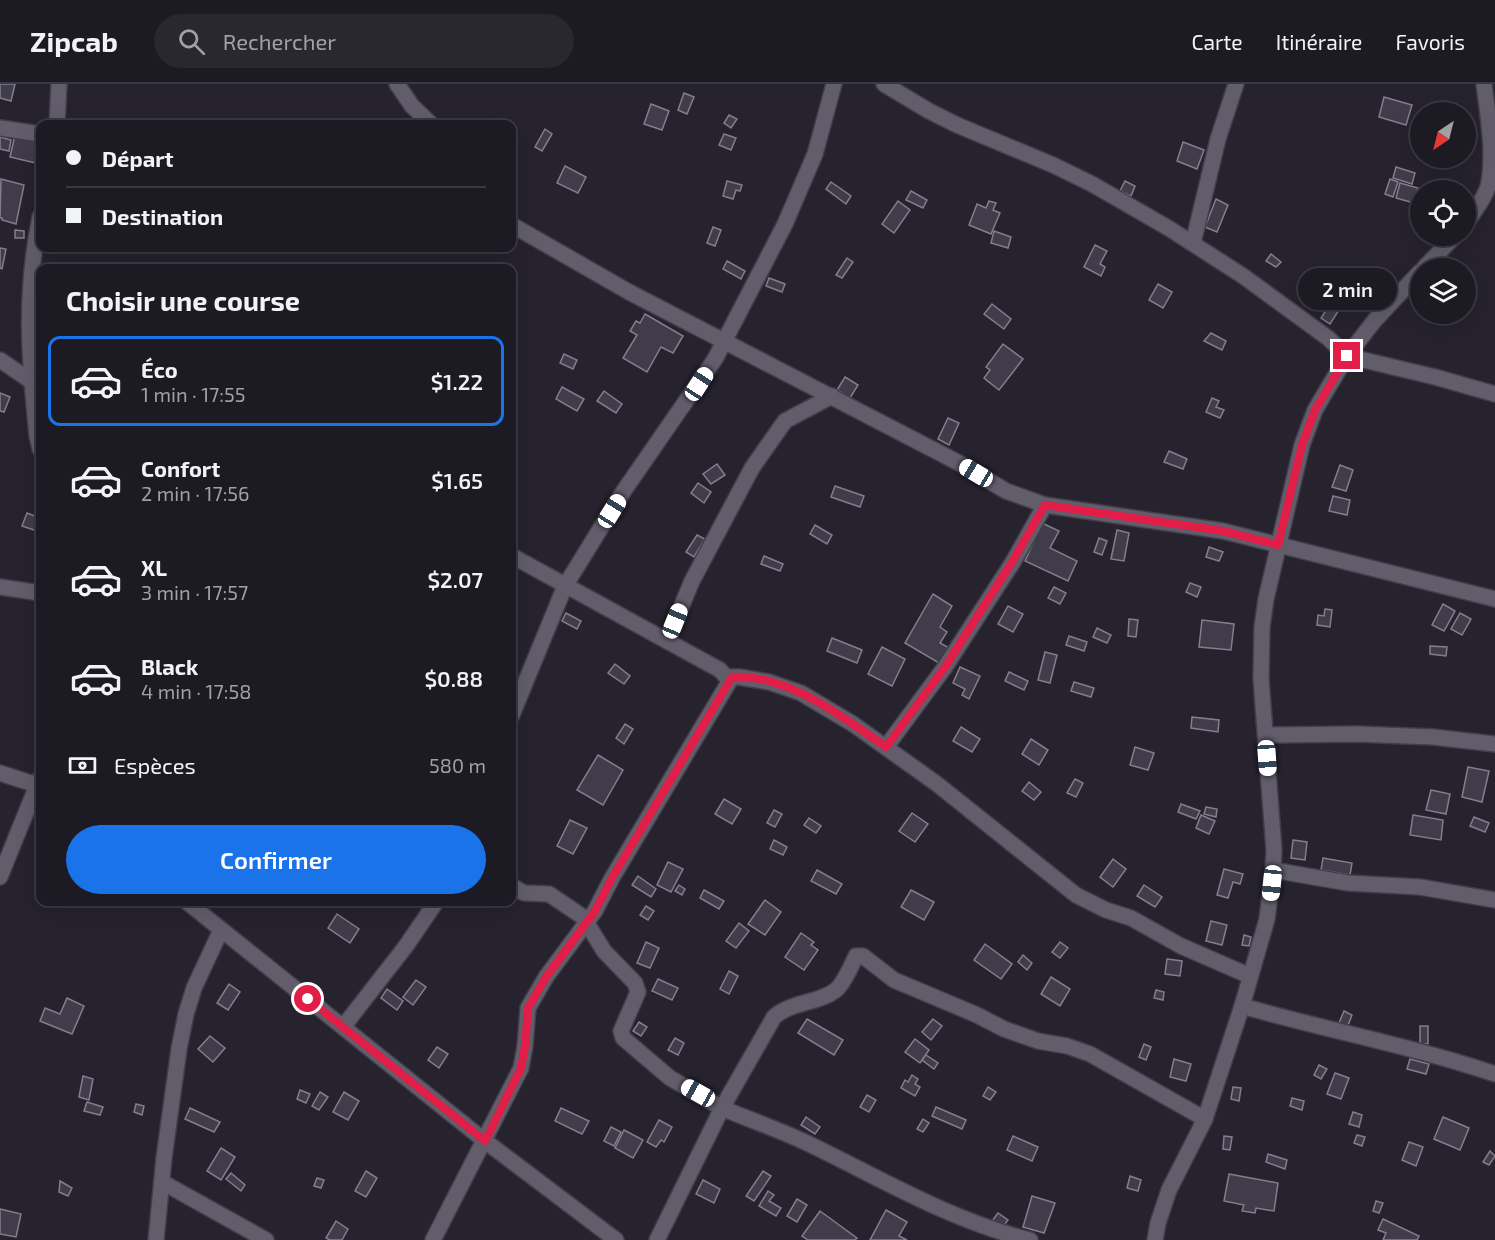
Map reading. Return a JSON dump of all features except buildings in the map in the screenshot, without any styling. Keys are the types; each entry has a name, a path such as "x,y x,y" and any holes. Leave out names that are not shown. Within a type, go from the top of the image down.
{"street":[{"path":"57,120 59,84"},
{"path":"397,84 412,105 427,120"},
{"path":"516,705 566,586 623,492 699,384 725,340 785,224 821,133 834,84"},
{"path":"884,84 929,111 1092,184 1243,276 1329,338 1347,356 1495,394"},
{"path":"1192,243 1218,139 1236,84"},
{"path":"1476,210 1492,187 1492,154 1484,84"},
{"path":"0,128 36,133"},
{"path":"516,227 629,292 961,464 1006,491 1045,505 1223,531 1495,599"},
{"path":"36,237 29,296 28,339 36,419"},
{"path":"1434,258 1445,246"},
{"path":"1155,1240 1169,1190 1205,1119 1242,1006 1267,919 1273,870 1261,680 1262,627 1266,599 1302,445 1315,410 1347,356 1375,320 1410,283"},
{"path":"0,360 31,381"},
{"path":"667,642 692,581 752,468 785,421 832,396"},
{"path":"886,747 957,649 1045,505"},
{"path":"516,558 724,674 729,681"},
{"path":"0,587 36,592"},
{"path":"433,1240 521,1068 528,1008 546,977 586,925 732,677 784,686 801,693 853,724 937,784 1076,895 1106,910 1131,918 1181,946 1250,976"},
{"path":"1266,735 1357,734 1433,737 1495,744"},
{"path":"0,773 36,782"},
{"path":"0,877 36,792"},
{"path":"1273,870 1348,883 1420,887 1495,900"},
{"path":"516,888 524,893 549,894 583,917 604,951 635,983 638,992 621,1031 623,1038 670,1078 722,1108 808,1143 887,1184 968,1220 1030,1240"},
{"path":"192,906 485,1141 616,1240"},
{"path":"343,1027 406,946 433,906"},
{"path":"156,1240 179,1048 186,1014 194,988 221,930"},
{"path":"657,1240 722,1108 774,1017 783,1009 827,995 838,988 856,957 863,956 894,980 977,1015 1004,1029 1038,1041 1068,1046 1090,1054 1205,1119"},
{"path":"1242,1006 1444,1057 1495,1074"},
{"path":"162,1182 266,1240"}],"route":[{"path":"308,999 485,1141 521,1068 528,1008 546,977 595,911 612,878 732,677 770,682 801,693 886,747 945,667 1012,562 1045,505 1223,531 1278,545 1302,445 1315,410 1347,356"}]}
